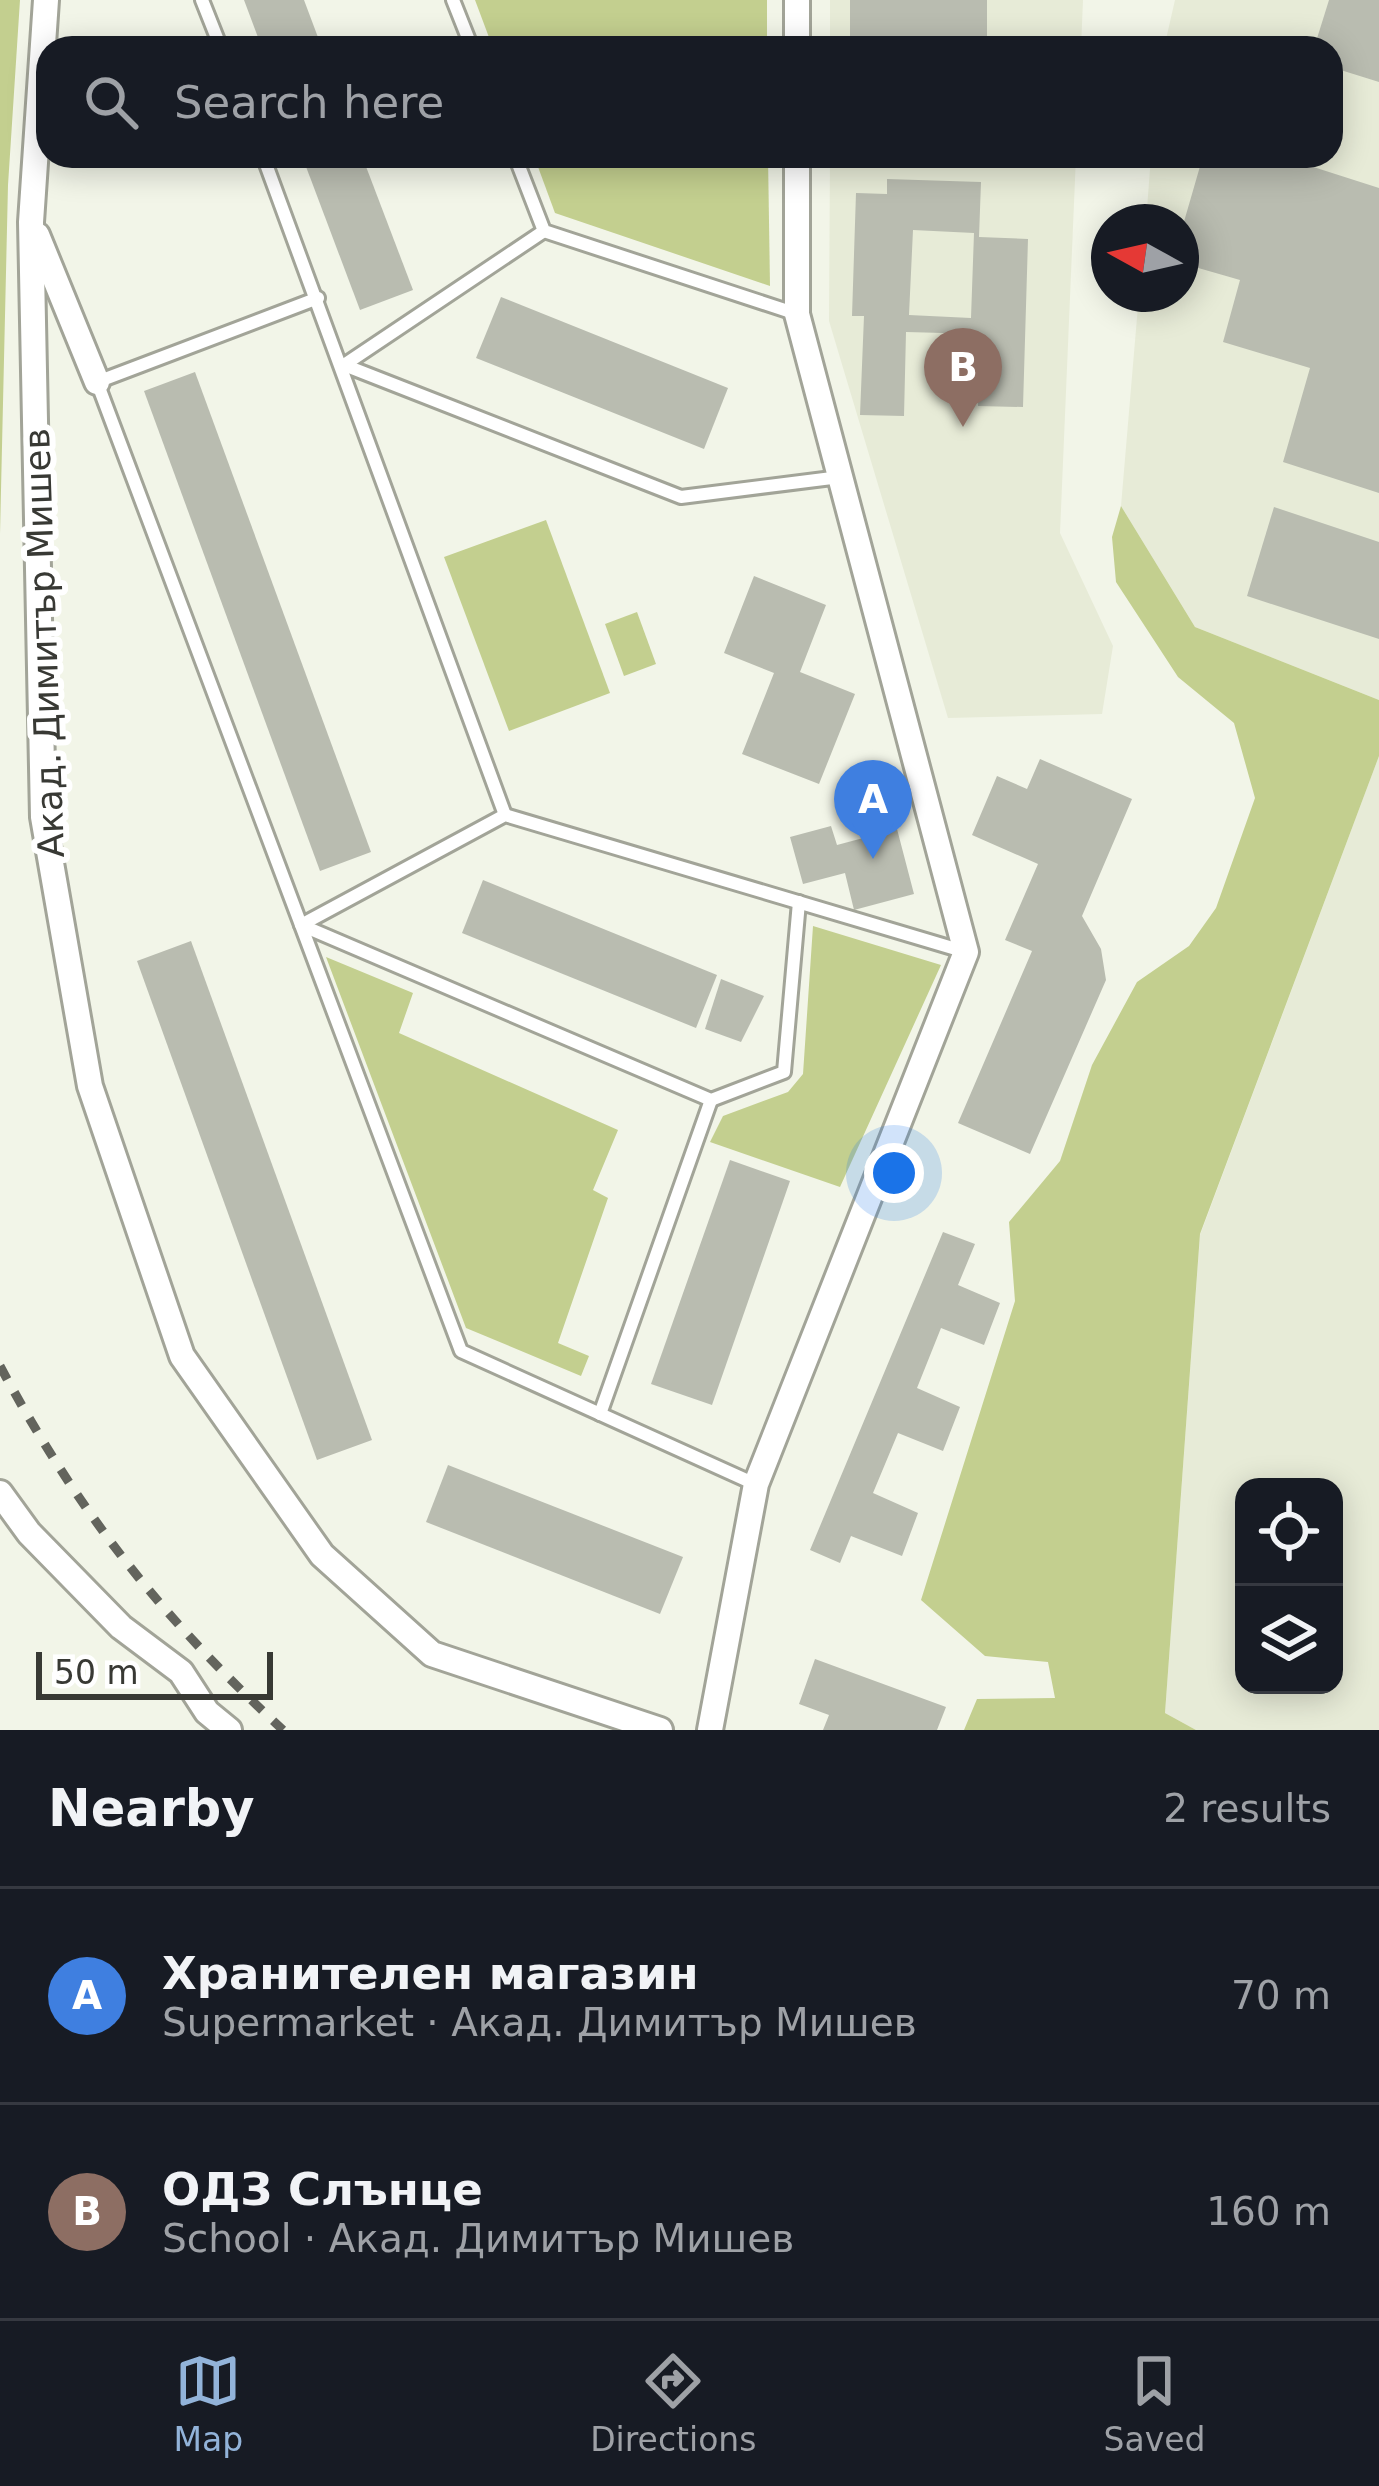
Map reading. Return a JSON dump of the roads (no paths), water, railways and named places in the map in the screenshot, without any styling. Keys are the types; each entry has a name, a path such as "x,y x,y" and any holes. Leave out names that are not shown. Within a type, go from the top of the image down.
{"street":[{"name":"Акад. Димитър Мишев","path":"44,36 46,0"},
{"path":"797,0 797,36"},
{"name":"Акад. Димитър Мишев","path":"36,148 31,222 43,817 90,1086 182,1356 322,1555 432,1654 660,1730"},
{"path":"710,1730 756,1484 966,952 797,314 797,168"},
{"path":"31,222 97,382"},
{"path":"0,1493 29,1534 121,1627 181,1672 207,1712 229,1730"}],"lane":[{"path":"202,0 216,36"},
{"path":"453,0 467,36"},
{"path":"267,168 344,365 505,815"},
{"path":"520,168 544,231"},
{"path":"344,365 544,231"},
{"path":"544,231 797,314"},
{"path":"318,298 97,382 461,1351 756,1484"},
{"path":"344,365 681,497 840,477"},
{"path":"301,925 505,815 966,952"},
{"path":"301,925 711,1100 784,1072 799,902"},
{"path":"600,1414 711,1100"}],"railway":[{"path":"0,1366 60,1469 125,1560 198,1646 283,1730"}],"place":[{"name":"ОДЗ Слънце","path":"963,427"},
{"name":"Хранителен магазин","path":"873,859"}]}
